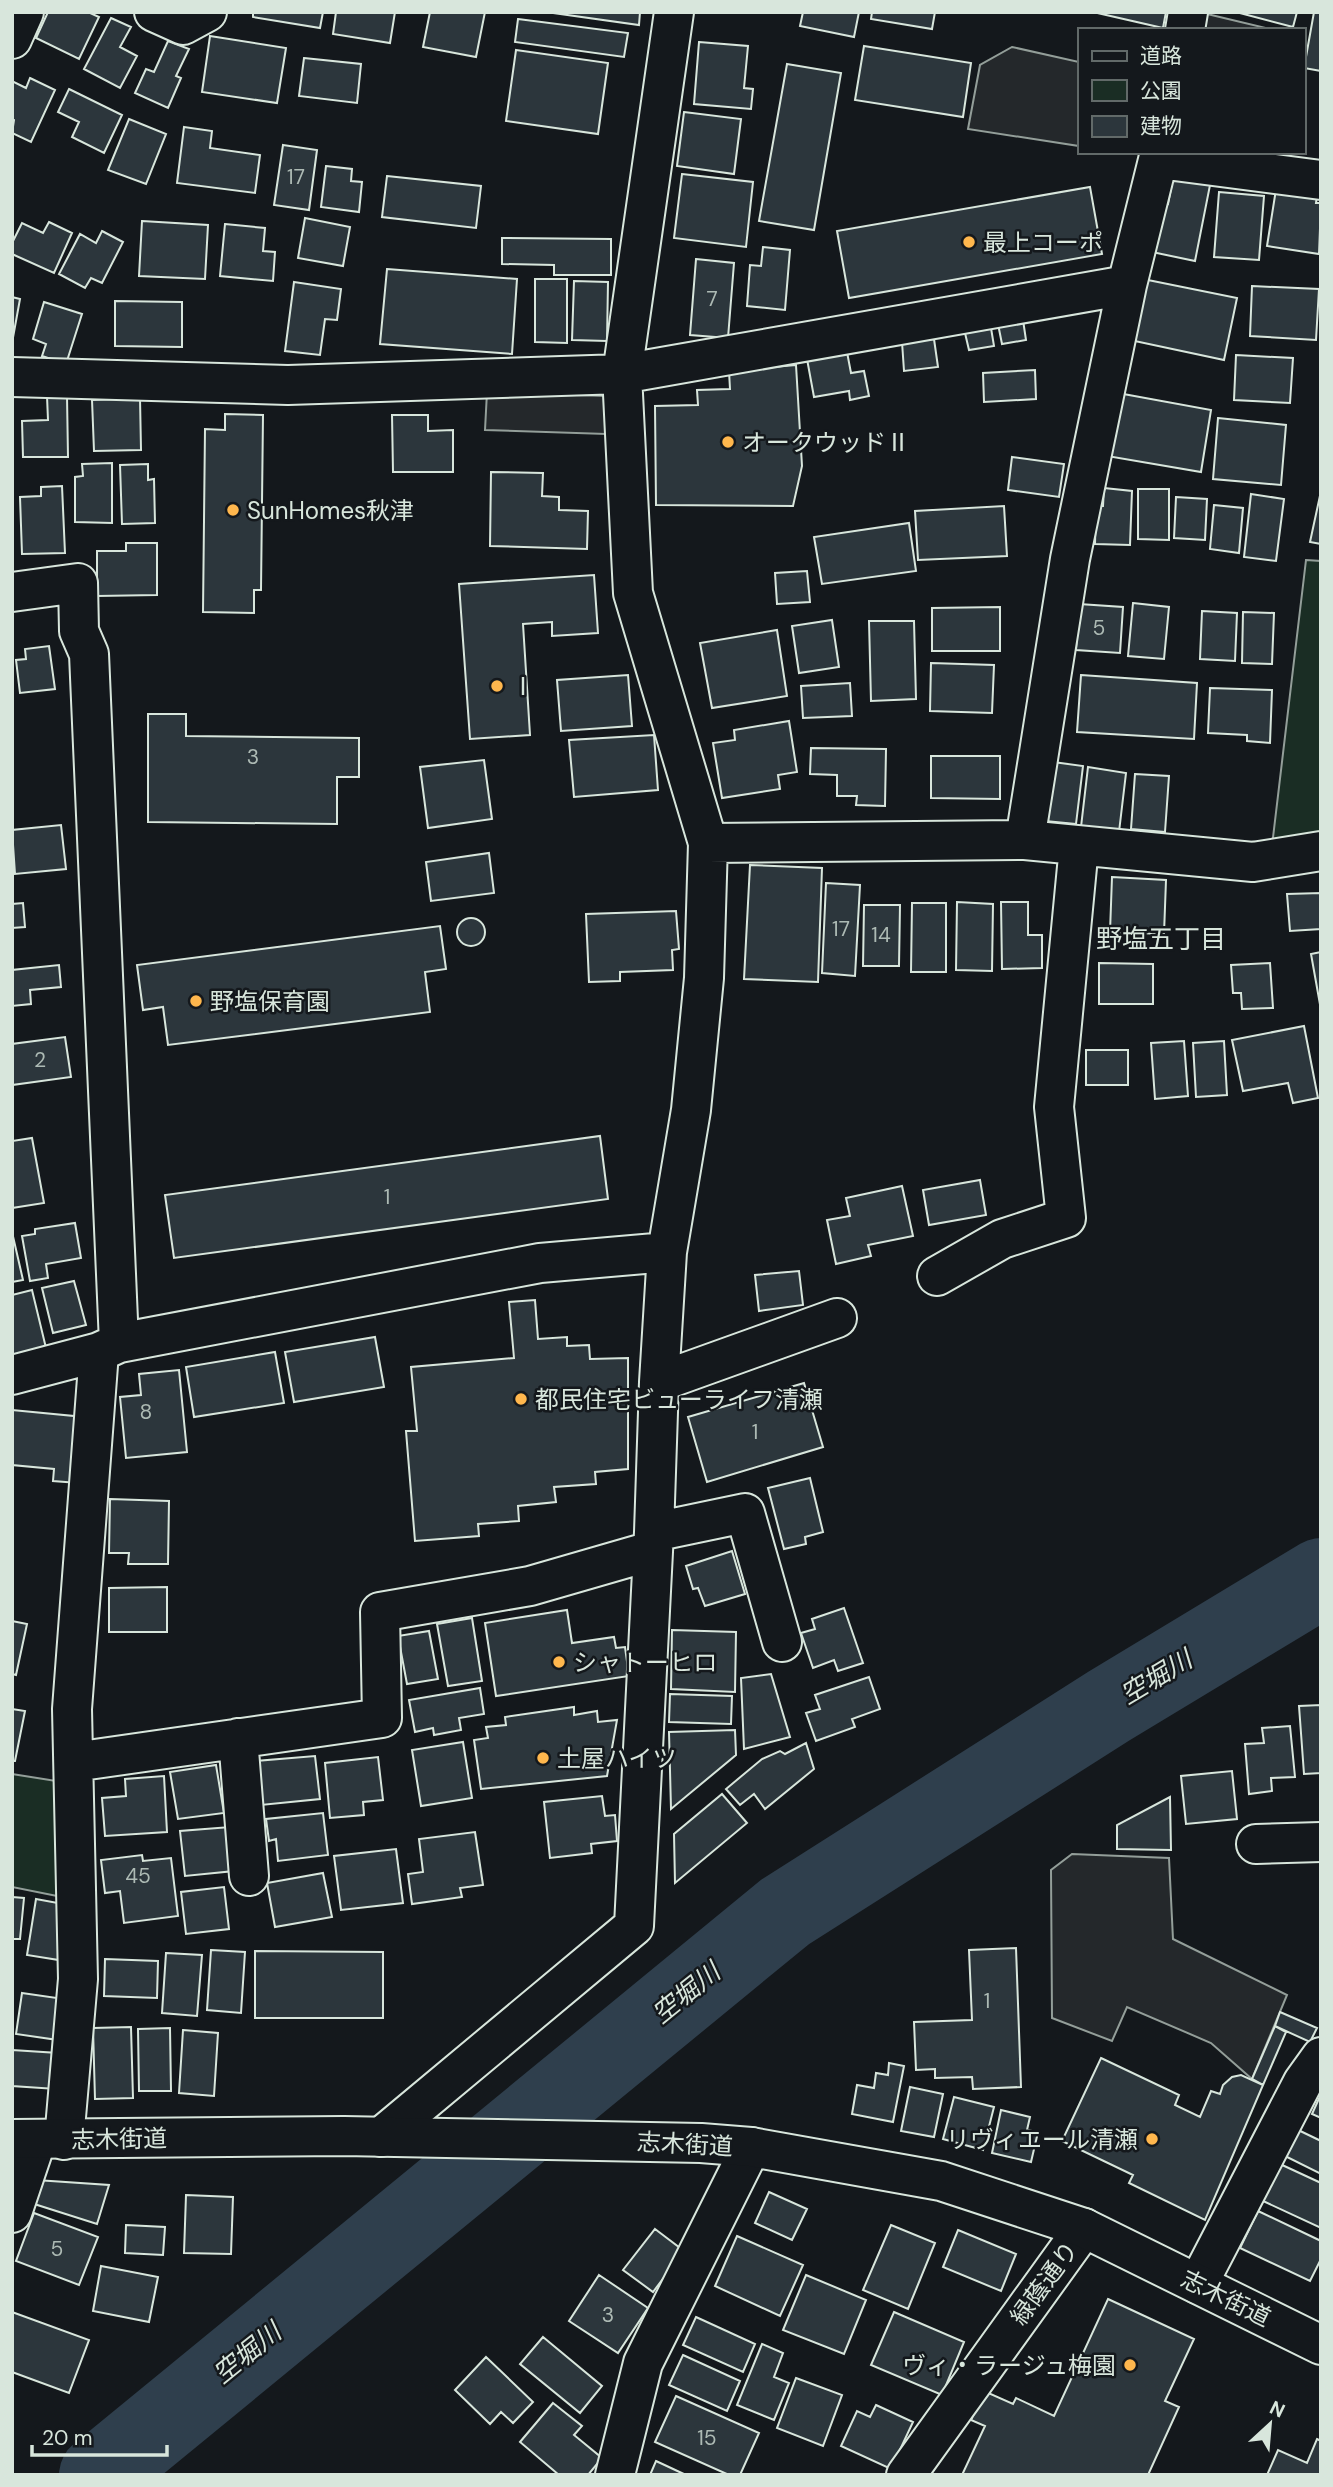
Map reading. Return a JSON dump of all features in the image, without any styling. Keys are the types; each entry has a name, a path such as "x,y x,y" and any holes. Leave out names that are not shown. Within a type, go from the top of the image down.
{"street":[{"path":"12,39 24,12"},
{"path":"154,12 183,25 207,12"},
{"path":"396,2137 634,1926 667,1252 691,1110 704,978 708,843 633,593 622,374 674,12"},
{"path":"1025,840 1070,559 1127,285 1159,155 1321,180"},
{"path":"12,377 288,385 622,374 1127,285"},
{"path":"12,592 78,583 79,631 89,654 109,1348 72,1709 78,1979 38,2139 12,2213"},
{"path":"708,843 1025,840 1253,862 1321,851"},
{"path":"937,1276 1002,1239 1066,1218 1054,1107 1079,846"},
{"path":"12,1375 109,1348 540,1263 667,1252"},
{"path":"659,1382 837,1318"},
{"path":"74,1762 382,1718 380,1612 530,1586 653,1542 745,1513 782,1642"},
{"path":"238,1738 249,1876"},
{"path":"1256,1844 1321,1842"},
{"path":"1198,2284 1304,2082 1321,2057"},
{"name":"志木街道","path":"38,2139 396,2137 751,2147 941,2181 1084,2228 1321,2345"},
{"path":"615,2475 643,2363 751,2147"},
{"name":"緑蔭通り","path":"906,2475 1084,2228"}],"green space":[{"path":"1306,560 1321,561 1321,836 1272,846"},
{"path":"12,1774 75,1784 77,1900 12,1887"}],"shaded area":[{"path":"1203,13 1266,28 1200,28"},
{"path":"1012,47 1078,62 1078,146 968,129 980,65"},
{"path":"487,392 606,396 606,434 485,430"},
{"path":"1072,1854 1169,1858 1173,1939 1287,1995 1252,2079 1211,2043 1127,2007 1112,2041 1052,2018 1051,1870"}],"building":[{"path":"48,12 88,12 99,17 79,59 36,38"},
{"path":"253,12 323,12 320,28 253,17"},
{"path":"336,12 395,12 390,43 333,34"},
{"path":"430,12 485,12 476,57 423,47"},
{"path":"546,12 640,12 639,25"},
{"path":"803,12 859,12 854,37 800,26"},
{"path":"872,12 935,12 932,29 871,19"},
{"path":"1093,12 1166,12 1163,28"},
{"path":"1236,12 1297,12 1293,27"},
{"path":"1314,12 1321,12 1321,71 1305,68"},
{"path":"111,18 131,27 120,47 137,56 120,88 84,69"},
{"path":"518,19 628,33 624,57 515,42"},
{"path":"210,36 286,48 277,103 202,92"},
{"path":"168,41 189,49 176,76 181,78 168,108 135,93 146,69 154,72"},
{"path":"699,42 748,46 744,88 753,89 751,109 694,104"},
{"path":"864,46 971,63 963,117 855,100"},
{"path":"516,50 608,63 598,134 506,121"},
{"path":"304,58 361,64 357,103 299,96"},
{"path":"787,64 841,73 814,230 759,221"},
{"path":"30,78 55,90 31,142 12,133 12,81 26,88"},
{"path":"69,89 122,115 104,153 72,137 79,122 58,112"},
{"path":"684,112 741,119 734,174 677,166"},
{"path":"129,119 166,134 146,184 108,170"},
{"path":"184,127 212,131 210,148 260,155 255,193 177,183"},
{"path":"283,145 317,150 309,210 274,205"},
{"path":"326,166 352,169 351,181 362,182 359,212 321,207"},
{"path":"1175,168 1212,175 1195,261 1152,252 1161,202 1168,204"},
{"path":"682,174 753,182 746,247 674,238"},
{"path":"387,176 481,186 476,228 382,217"},
{"path":"1277,183 1318,189 1316,203 1321,203 1319,254 1267,246"},
{"name":"最上コーポ","path":"1090,187 1102,254 849,298 837,231"},
{"path":"1219,192 1264,196 1259,260 1214,257"},
{"path":"305,218 350,227 343,266 298,258"},
{"path":"142,221 208,225 205,279 139,276"},
{"path":"49,222 72,233 54,273 12,254 12,243 22,223 43,233"},
{"path":"225,224 265,228 263,251 275,252 273,281 220,276"},
{"path":"102,231 123,242 102,283 91,278 85,288 59,274 80,234 96,243"},
{"path":"502,238 611,239 611,275 554,275 554,265 502,264"},
{"path":"763,247 790,250 785,310 747,306 750,265 761,266"},
{"path":"696,259 734,263 728,338 690,335"},
{"path":"387,269 517,279 512,354 380,344"},
{"path":"535,279 567,279 567,343 535,342"},
{"path":"1143,279 1237,298 1224,360 1130,340"},
{"path":"574,281 608,282 607,341 572,340"},
{"path":"294,282 341,289 337,320 325,319 320,355 285,351"},
{"path":"1252,286 1319,289 1316,340 1250,336"},
{"path":"12,297 20,299 12,343"},
{"path":"115,301 182,302 182,347 115,346"},
{"path":"44,302 82,314 66,364 42,356 46,344 33,339"},
{"path":"1023,320 1026,340 1002,344 998,324"},
{"path":"991,328 994,346 969,350 965,333"},
{"path":"934,339 938,367 904,371 902,342"},
{"path":"847,352 851,373 864,371 869,396 850,400 849,391 814,397 807,359"},
{"path":"1236,355 1293,358 1290,403 1234,400"},
{"name":"オークウッドⅡ","path":"796,365 802,466 793,506 656,505 655,406 698,405 697,390 730,389 729,371"},
{"path":"1035,370 1036,399 984,402 983,373"},
{"path":"1118,393 1211,410 1201,472 1107,456"},
{"path":"47,396 67,396 68,457 23,457 22,421 48,420"},
{"path":"140,398 141,450 94,451 92,400"},
{"name":"SunHomes秋津","path":"225,414 263,415 261,590 254,590 254,613 203,612 205,429 225,430"},
{"path":"392,415 428,415 428,431 453,430 453,472 393,472"},
{"path":"1218,418 1286,425 1281,485 1213,479"},
{"path":"1012,457 1064,464 1059,497 1008,490"},
{"path":"112,463 112,523 75,522 75,477 83,476 82,464"},
{"path":"148,464 148,480 154,479 155,523 122,524 120,465"},
{"path":"491,472 543,473 542,496 559,497 559,510 588,511 587,549 490,546"},
{"path":"62,486 65,553 22,554 20,497 41,496 41,487"},
{"path":"1104,488 1132,491 1130,545 1095,544 1096,506 1103,506"},
{"path":"1138,489 1169,489 1169,540 1138,539"},
{"path":"1321,491 1321,544 1310,542"},
{"path":"1251,494 1284,499 1276,561 1244,557"},
{"path":"1176,497 1207,499 1205,540 1174,538"},
{"path":"1214,505 1243,508 1239,553 1210,549"},
{"path":"1004,506 1007,556 918,560 915,511"},
{"path":"909,523 916,571 822,584 814,537"},
{"path":"126,543 157,543 157,595 97,596 97,551 126,551"},
{"path":"807,571 810,602 777,604 775,573"},
{"name":"Ⅰ","path":"594,575 598,633 552,636 552,622 523,624 530,735 470,739 459,584"},
{"path":"1133,603 1169,607 1164,659 1128,656"},
{"path":"1079,604 1123,607 1120,653 1076,650"},
{"path":"1000,607 1000,651 932,651 932,608"},
{"path":"1202,611 1237,613 1235,661 1200,659"},
{"path":"1243,612 1274,613 1272,664 1242,663"},
{"path":"832,620 839,667 799,673 792,626"},
{"path":"869,621 914,621 916,699 871,701"},
{"path":"777,630 787,696 712,708 700,643"},
{"path":"49,646 55,689 20,693 16,660 26,659 25,649"},
{"path":"931,663 994,665 992,713 930,711"},
{"path":"628,675 632,726 561,731 557,680"},
{"path":"1081,675 1197,683 1194,739 1077,732"},
{"path":"850,683 852,716 803,718 801,686"},
{"path":"1210,688 1272,690 1270,743 1247,741 1247,735 1208,733"},
{"path":"148,714 186,714 186,736 359,738 359,777 337,777 337,824 148,822"},
{"path":"789,721 797,772 778,775 780,789 722,798 713,743 735,740 734,730"},
{"path":"654,735 658,790 574,797 569,740"},
{"path":"811,748 886,749 885,806 856,805 857,796 837,796 837,775 810,774"},
{"path":"931,756 1000,756 1000,799 931,798"},
{"path":"484,760 492,819 428,828 420,767"},
{"path":"1053,762 1083,766 1076,824 1045,821"},
{"path":"1088,767 1126,773 1119,832 1081,827"},
{"path":"1135,774 1169,776 1165,832 1131,829"},
{"path":"61,825 66,869 15,874 12,830"},
{"path":"489,853 494,893 431,901 426,862"},
{"path":"750,865 822,868 818,982 744,979"},
{"path":"1112,877 1166,880 1164,934 1110,932"},
{"path":"826,883 860,885 855,976 822,973"},
{"path":"1321,893 1321,929 1290,931 1287,894"},
{"path":"957,902 993,904 992,971 956,970"},
{"path":"1001,902 1028,902 1028,935 1042,935 1042,968 1002,969"},
{"path":"23,903 25,927 12,928 12,904"},
{"path":"912,903 946,903 946,972 911,972"},
{"path":"864,905 900,905 899,966 863,966"},
{"path":"676,911 679,949 672,950 673,970 620,972 620,981 589,982 586,914"},
{"path":"471,918 481,922 485,932 481,942 471,946 461,942 457,932 461,922"},
{"path":"440,926 446,969 425,972 430,1012 168,1045 163,1007 143,1010 137,965"},
{"path":"1321,952 1321,1010 1311,954"},
{"path":"1099,963 1153,964 1153,1004 1099,1004"},
{"path":"1270,963 1273,1008 1242,1009 1241,993 1233,993 1231,965"},
{"path":"59,965 61,987 30,990 31,1004 12,1006 12,970"},
{"path":"1304,1026 1318,1098 1293,1103 1288,1083 1243,1091 1232,1040"},
{"path":"65,1037 71,1077 12,1085 12,1044"},
{"path":"1184,1041 1188,1096 1155,1099 1151,1043"},
{"path":"1224,1041 1227,1095 1196,1097 1193,1043"},
{"path":"1086,1050 1128,1050 1128,1085 1086,1085"},
{"path":"600,1136 608,1199 174,1258 165,1195"},
{"path":"32,1138 44,1203 12,1208 12,1141"},
{"path":"980,1180 986,1215 929,1225 923,1190"},
{"path":"902,1186 913,1236 868,1245 871,1256 836,1264 827,1220 850,1216 846,1198"},
{"path":"75,1223 81,1258 46,1264 48,1278 30,1281 22,1236 35,1234 35,1229"},
{"path":"12,1232 23,1280 12,1282"},
{"path":"799,1271 803,1305 759,1311 755,1275"},
{"path":"74,1281 86,1325 53,1333 42,1288"},
{"path":"32,1290 46,1348 12,1356 12,1295"},
{"name":"都民住宅ビューライフ清瀬","path":"535,1300 538,1339 567,1337 567,1346 589,1345 590,1359 628,1358 628,1469 595,1472 596,1484 554,1487 556,1502 518,1506 519,1521 478,1524 479,1536 415,1541 406,1431 417,1431 411,1367 514,1358 509,1302"},
{"path":"375,1337 384,1387 294,1402 285,1352"},
{"path":"275,1352 284,1403 194,1417 186,1367"},
{"path":"179,1370 187,1452 126,1458 120,1397 141,1395 139,1374"},
{"path":"804,1383 823,1447 707,1482 688,1417"},
{"path":"12,1410 84,1417 78,1483 53,1481 54,1469 12,1465"},
{"path":"810,1478 823,1532 805,1537 806,1544 784,1549 768,1488"},
{"path":"110,1499 169,1501 168,1564 128,1564 129,1553 109,1553"},
{"path":"732,1551 745,1594 705,1606 698,1588 693,1589 686,1566"},
{"path":"167,1587 167,1632 109,1632 109,1588"},
{"path":"844,1608 863,1663 838,1671 834,1660 813,1668 801,1633 815,1629 812,1619"},
{"name":"シャトーヒロ","path":"567,1610 572,1643 614,1637 616,1648 625,1647 629,1676 496,1696 485,1623"},
{"path":"472,1618 482,1681 448,1686 437,1624"},
{"path":"12,1621 27,1624 16,1675 12,1674"},
{"path":"672,1630 736,1632 735,1692 671,1689"},
{"path":"429,1631 438,1679 407,1684 398,1636"},
{"path":"771,1674 790,1737 744,1749 741,1678"},
{"path":"869,1677 880,1709 852,1719 855,1727 816,1741 806,1713 820,1709 815,1695"},
{"path":"480,1688 484,1714 459,1718 461,1730 434,1735 433,1728 415,1732 409,1700"},
{"path":"670,1694 732,1696 731,1724 669,1722"},
{"path":"1321,1705 1321,1773 1304,1774 1299,1706"},
{"name":"土屋ハイツ","path":"574,1707 574,1715 597,1711 598,1722 617,1720 607,1776 481,1789 474,1740 488,1738 486,1727 506,1725 505,1717"},
{"path":"12,1709 25,1711 15,1761 12,1761"},
{"path":"1290,1726 1295,1777 1271,1778 1272,1791 1249,1794 1245,1744 1264,1743 1262,1728"},
{"path":"735,1730 736,1755 671,1809 669,1732"},
{"path":"463,1742 472,1798 421,1806 412,1750"},
{"path":"806,1743 814,1769 765,1809 754,1794 740,1805 726,1789 762,1759 780,1751 785,1754"},
{"path":"315,1756 320,1799 261,1805 256,1761"},
{"path":"378,1757 383,1800 363,1802 364,1815 330,1818 325,1763"},
{"path":"216,1765 224,1813 178,1819 170,1772"},
{"path":"1232,1771 1237,1819 1186,1824 1181,1776"},
{"path":"164,1776 167,1832 105,1836 102,1798 126,1796 125,1779"},
{"path":"722,1794 747,1823 675,1883 674,1834"},
{"path":"602,1796 605,1816 615,1815 617,1841 591,1844 592,1853 550,1858 544,1802"},
{"path":"1170,1797 1171,1850 1117,1849 1117,1825"},
{"path":"323,1813 328,1855 278,1861 276,1839 269,1841 266,1819"},
{"path":"230,1827 234,1871 185,1876 180,1831"},
{"path":"475,1832 483,1885 460,1888 462,1897 412,1904 408,1874 423,1872 419,1839"},
{"path":"396,1849 403,1903 341,1910 334,1856"},
{"path":"142,1855 143,1861 171,1858 178,1916 124,1923 120,1891 105,1893 101,1860"},
{"path":"323,1873 332,1917 275,1927 267,1883"},
{"path":"224,1887 229,1929 186,1934 181,1892"},
{"path":"12,1897 24,1898 20,1939 12,1939"},
{"path":"36,1899 74,1906 65,1961 27,1955"},
{"path":"1016,1948 1021,2087 973,2089 972,2077 935,2078 935,2069 916,2070 914,2022 972,2020 969,1950"},
{"path":"211,1950 245,1952 241,2013 207,2010"},
{"path":"255,1951 383,1952 383,2018 255,2018"},
{"path":"166,1953 202,1955 197,2016 162,2013"},
{"path":"105,1959 158,1961 157,1998 104,1996"},
{"path":"22,1993 64,1999 58,2040 16,2034"},
{"path":"1280,2012 1317,2028 1310,2042 1275,2026"},
{"path":"1275,2026 1286,2032 1263,2085 1252,2079"},
{"path":"131,2027 133,2098 95,2099 93,2028"},
{"path":"170,2028 171,2091 139,2091 138,2029"},
{"path":"183,2030 218,2033 214,2096 179,2093"},
{"path":"12,2050 58,2053 56,2089 12,2086"},
{"name":"リヴィエール清瀬","path":"1101,2058 1179,2095 1175,2105 1200,2117 1211,2091 1220,2094 1223,2085 1232,2077 1241,2075 1263,2085 1205,2220 1129,2183 1133,2175 1062,2141"},
{"path":"889,2063 904,2066 893,2122 852,2114 857,2085 874,2088 876,2073 888,2075"},
{"path":"910,2087 943,2094 934,2137 901,2131"},
{"path":"1321,2094 1321,2118 1312,2114"},
{"path":"954,2097 994,2107 983,2150 943,2139"},
{"path":"1001,2110 1030,2117 1027,2130 1038,2132 1031,2162 992,2153"},
{"path":"1294,2128 1321,2141 1321,2174 1281,2154"},
{"path":"1280,2164 1321,2183 1321,2228 1263,2201"},
{"path":"36,2180 109,2185 97,2224 28,2202"},
{"path":"769,2192 807,2209 792,2240 755,2223"},
{"path":"186,2195 233,2197 231,2254 184,2253"},
{"path":"1258,2211 1321,2241 1321,2259 1310,2281 1240,2248"},
{"path":"34,2213 98,2237 79,2285 16,2261"},
{"path":"126,2225 165,2227 163,2255 125,2253"},
{"path":"891,2225 935,2243 908,2309 863,2290"},
{"path":"655,2229 684,2251 653,2292 623,2270"},
{"path":"958,2230 1016,2254 1001,2291 943,2267"},
{"path":"737,2236 803,2265 780,2316 715,2286"},
{"path":"101,2266 158,2277 149,2322 93,2311"},
{"path":"599,2275 648,2308 618,2353 569,2321"},
{"path":"806,2275 866,2300 844,2354 783,2330"},
{"name":"ヴィ・ラージュ梅園","path":"1108,2299 1194,2339 1165,2401 1179,2407 1148,2475 962,2475 985,2426 971,2420 984,2391 1013,2404 1016,2398 1054,2416"},
{"path":"12,2312 89,2340 69,2393 12,2372"},
{"path":"894,2312 964,2342 942,2395 871,2365"},
{"path":"696,2317 755,2344 743,2372 683,2345"},
{"path":"543,2337 602,2386 580,2413 520,2364"},
{"path":"762,2344 783,2353 774,2377 789,2383 774,2420 737,2405"},
{"path":"683,2355 740,2381 727,2411 669,2385"},
{"path":"486,2357 533,2402 513,2423 501,2412 490,2424 455,2390"},
{"path":"796,2378 842,2395 823,2446 777,2428"},
{"path":"676,2396 759,2433 740,2475 729,2475 655,2442"},
{"path":"553,2403 582,2426 574,2435 602,2458 588,2475 559,2475 520,2442"},
{"path":"876,2405 913,2422 891,2469 841,2446 857,2411 870,2417"},
{"path":"1317,2439 1321,2441 1321,2475 1267,2475 1278,2450 1307,2463"},
{"path":"656,2461 686,2475 650,2475"}],"waterway":[{"name":"空堀川","path":"99,2475 785,1912 1109,1706 1321,1578"}],"place":[{"name":"最上コーポ","path":"969,242"},
{"name":"オークウッドⅡ","path":"728,442"},
{"name":"SunHomes秋津","path":"233,510"},
{"name":"Ⅰ","path":"497,686"},
{"name":"野塩保育園","path":"196,1001"},
{"name":"都民住宅ビューライフ清瀬","path":"521,1399"},
{"name":"シャトーヒロ","path":"559,1662"},
{"name":"土屋ハイツ","path":"543,1758"},
{"name":"リヴィエール清瀬","path":"1152,2139"},
{"name":"ヴィ・ラージュ梅園","path":"1130,2365"}],"district":[{"name":"野塩五丁目","path":"1161,939"}]}
